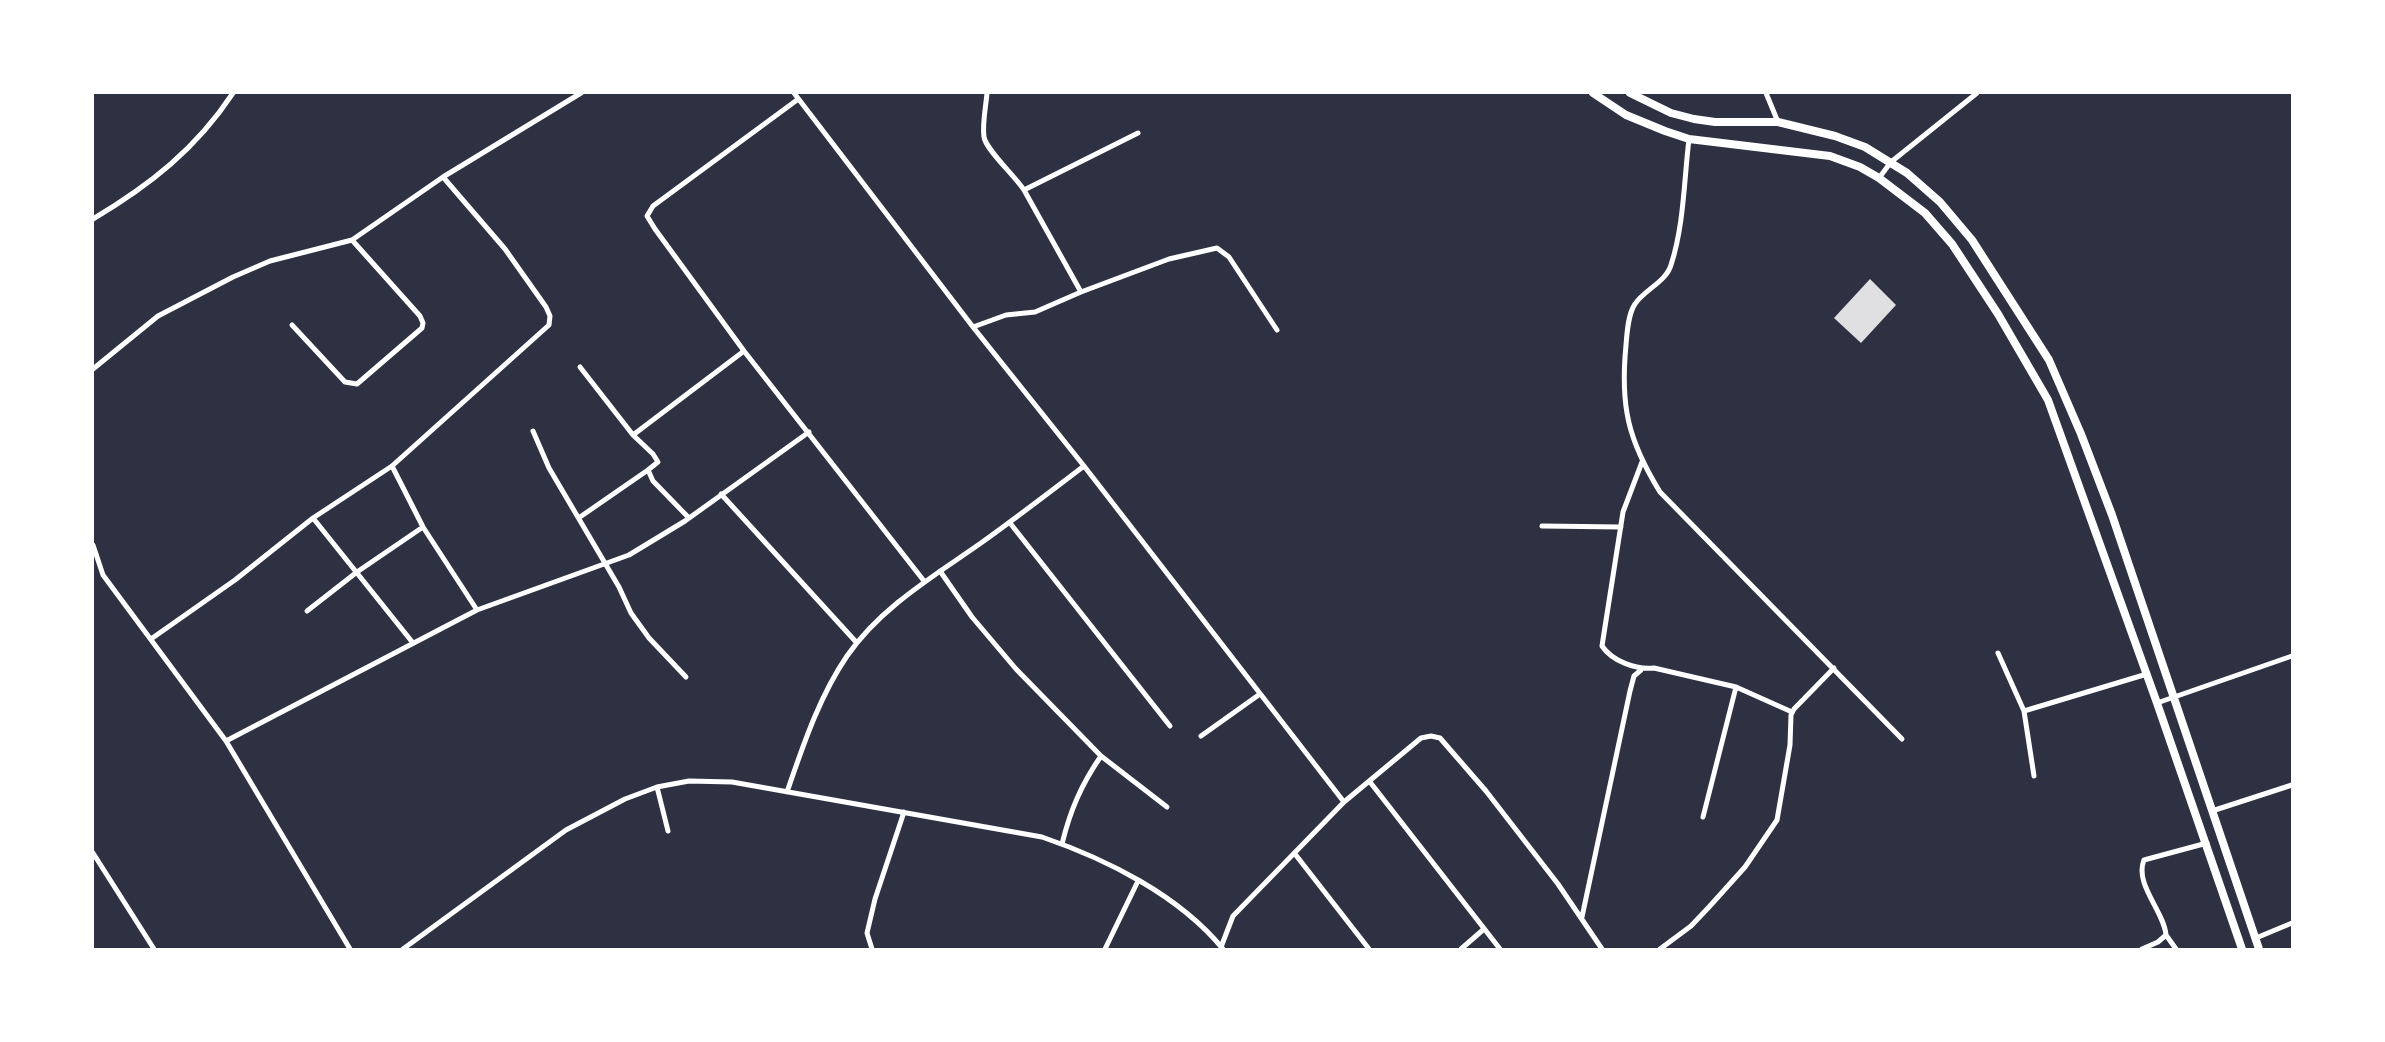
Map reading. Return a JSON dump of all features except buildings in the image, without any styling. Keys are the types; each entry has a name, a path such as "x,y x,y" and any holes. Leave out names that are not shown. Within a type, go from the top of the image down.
{"main road":[{"path":"1593,93 1626,115 1689,139 1830,156 1860,167 1925,213 1952,244 2048,400 2207,843 2242,949"},
{"path":"1630,93 1671,113 1694,119 1715,122 1778,122 1835,136 1865,148 1907,173 1940,202 1972,240 2049,360 2081,434 2112,515 2259,949"}],"street":[{"path":"93,219 133,195 190,148 233,93"},
{"path":"93,369 158,316 233,277 270,261 352,240 443,177 581,93"},
{"path":"794,93 1344,802"},
{"path":"987,93 984,137 989,150 1013,174 1024,190 1081,292"},
{"path":"1766,93 1778,122"},
{"path":"1879,178 1891,162 1977,93"},
{"path":"797,100 653,206 647,216 744,351 924,581"},
{"path":"1024,190 1138,133"},
{"path":"1689,139 1678,234 1670,269 1635,304 1627,332 1623,374 1628,425 1642,462 1660,492 1902,739"},
{"path":"151,639 235,580 313,518 392,466 549,325 550,316 546,307 505,249 443,177"},
{"path":"292,325 345,382 351,384 357,384 422,328 420,316 352,240"},
{"path":"973,327 1006,315 1035,312 1169,259 1217,248 1229,257 1277,330"},
{"path":"633,435 744,351"},
{"path":"579,517 658,462 633,435 580,366"},
{"path":"533,431 549,468 605,562 631,613 649,638 686,677"},
{"path":"226,741 477,610 629,555 689,518 810,432"},
{"path":"1641,670 1608,654 1602,646 1623,512 1642,462"},
{"path":"392,466 423,527 477,610"},
{"path":"787,792 802,747 831,683 857,643 880,618 924,581 1010,523 1084,466"},
{"path":"648,470 653,481 689,518"},
{"path":"721,494 857,643"},
{"path":"313,518 413,643"},
{"path":"1010,523 1170,726"},
{"path":"1542,526 1620,527"},
{"path":"307,611 357,572 423,527"},
{"path":"93,545 103,575 226,741 349,949"},
{"path":"940,571 972,617 1016,669 1101,757 1167,807"},
{"path":"1998,653 2024,711 2034,776"},
{"path":"2157,704 2292,656"},
{"path":"1582,918 1634,676 1641,670 1654,668 1736,687 1792,712"},
{"path":"1660,949 1691,926 1710,907 1745,867 1777,820 1790,745 1792,712 1834,668"},
{"path":"2024,711 2147,674"},
{"path":"1703,817 1736,687"},
{"path":"1201,736 1260,694"},
{"path":"403,949 566,830 625,799 657,787 689,781 732,782 1042,837 1113,865 1184,911 1222,948 1233,916 1344,802 1421,738 1431,736 1440,738 1486,792 1582,918 1602,949"},
{"path":"1062,844 1078,792 1101,757"},
{"path":"1370,782 1500,949"},
{"path":"2212,811 2292,785"},
{"path":"657,787 668,831"},
{"path":"872,949 867,933 875,899 904,812"},
{"path":"2176,949 2166,935 2144,881 2142,864 2149,857 2207,843"},
{"path":"93,853 155,949"},
{"path":"1295,855 1369,949"},
{"path":"1105,949 1138,881"},
{"path":"2256,938 2292,923"},
{"path":"1461,949 1484,929"},
{"path":"2142,949 2166,935"}]}
